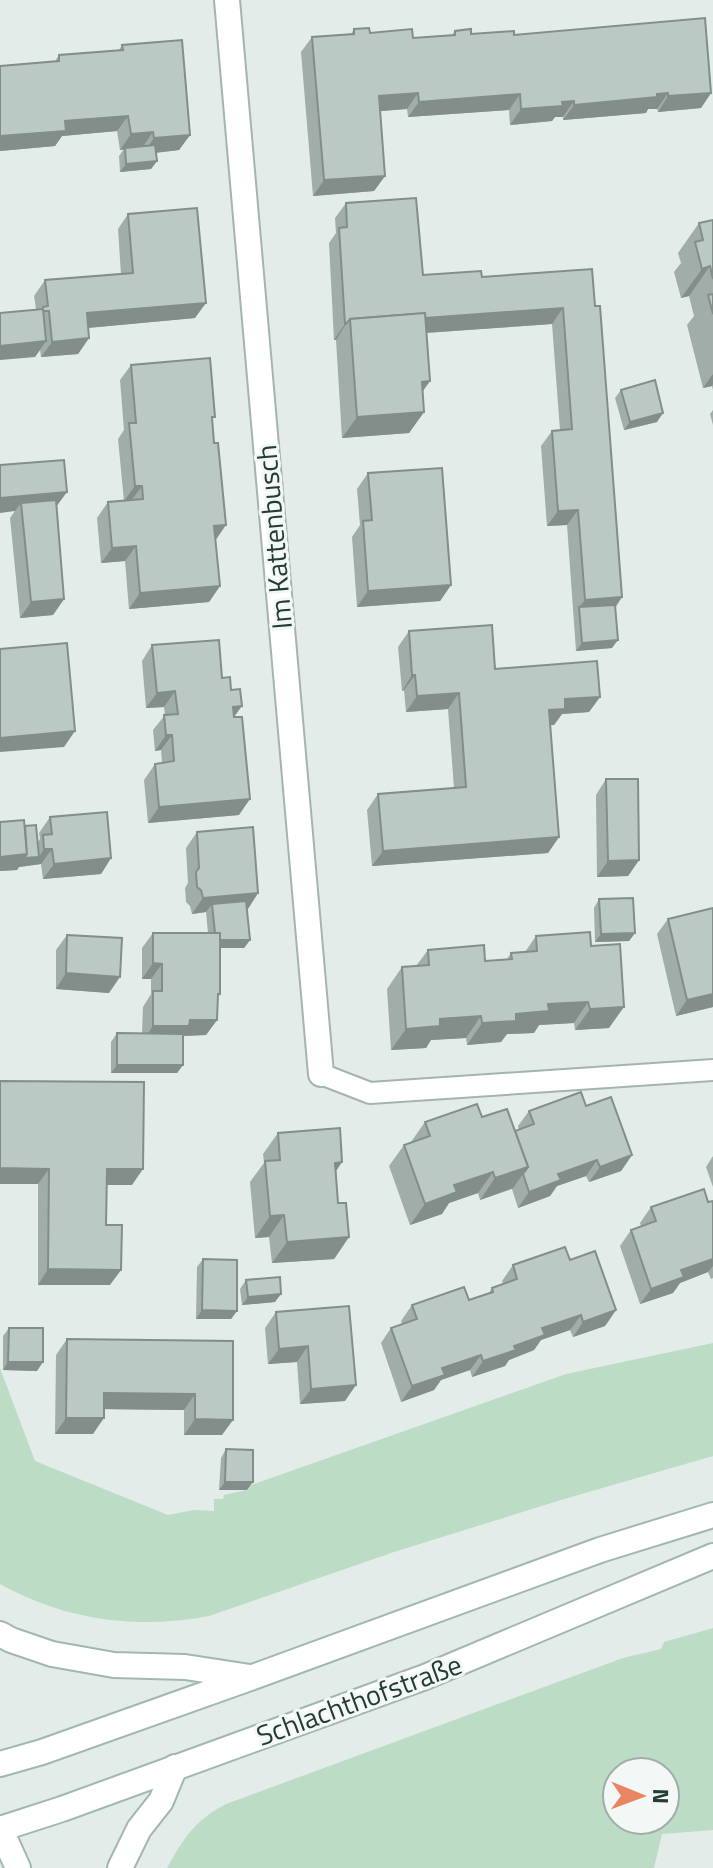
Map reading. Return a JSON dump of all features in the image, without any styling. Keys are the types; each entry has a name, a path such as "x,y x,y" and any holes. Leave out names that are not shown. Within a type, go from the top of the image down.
{"main road":[{"name":"Im Kattenbusch","path":"227,0 321,1074"},
{"name":"Schlachthofstraße","path":"0,1764 253,1677 600,1550 713,1515"},
{"name":"Schlachthofstraße","path":"0,1828 62,1809 425,1677 713,1556"},
{"path":"0,1634 52,1654 114,1665 185,1667 253,1677"},
{"path":"120,1868 139,1829 161,1801 175,1767"},
{"path":"0,1828 18,1868"}],"lane":[{"path":"321,1074 370,1093 713,1070"}],"green space":[{"path":"713,1343 713,1456 394,1552 209,1616 155,1622 102,1619 50,1606 0,1584 0,1368 35,1461 168,1515 194,1510 214,1511 214,1499 223,1499 224,1495 247,1490 251,1485 566,1374"},
{"path":"713,1628 713,1830 681,1833 681,1756 601,1756 601,1836 662,1836 654,1868 167,1868 191,1831 226,1804 623,1658 661,1649 664,1642"}],"building":[{"path":"705,18 711,93 668,96 668,93 657,94 657,97 574,105 574,101 562,102 563,106 521,109 520,94 419,102 418,93 379,96 385,176 324,180 312,37 354,34 354,29 369,28 370,33 412,29 413,38 455,35 455,31 471,29 471,34 514,31 514,35"},
{"path":"182,40 190,135 154,138 153,132 131,134 128,116 65,121 66,131 0,136 0,66 59,61 59,55 123,50 122,45"},
{"path":"155,145 157,161 126,164 125,148"},
{"path":"416,198 423,275 481,271 482,277 592,269 595,306 600,306 622,597 585,600 578,510 558,511 552,431 572,429 563,308 425,318 425,313 350,319 345,324 339,228 347,227 346,203"},
{"path":"197,208 206,303 87,313 89,338 52,342 49,311 43,311 43,307 48,306 45,280 133,273 128,214"},
{"path":"713,220 713,279 710,266 702,269 695,242 703,240 699,223"},
{"path":"713,294 713,314 708,295"},
{"path":"43,309 46,341 0,346 0,313"},
{"path":"425,313 430,381 422,382 424,412 357,417 350,319"},
{"path":"210,358 214,443 218,443 226,525 214,526 220,586 140,593 136,546 112,548 108,502 143,499 142,486 135,486 129,423 136,423 131,365"},
{"path":"655,380 663,413 630,422 621,390"},
{"path":"64,460 67,492 0,498 0,465"},
{"path":"442,468 451,585 368,591 363,521 372,520 368,473"},
{"path":"56,500 64,599 31,602 21,503"},
{"path":"615,605 618,640 582,643 579,607"},
{"path":"492,625 495,669 597,661 600,697 565,699 565,709 549,710 559,837 383,851 378,794 466,787 459,693 417,696 409,631"},
{"path":"219,640 222,678 230,677 231,690 240,689 242,706 233,707 234,717 242,717 250,799 159,807 155,764 174,761 172,735 166,735 164,715 178,714 175,691 157,693 152,645"},
{"path":"67,643 75,731 0,738 0,649"},
{"path":"606,779 638,779 639,860 608,861"},
{"path":"107,812 111,858 54,864 52,849 44,849 43,835 52,834 50,817"},
{"path":"24,820 27,854 0,857 0,822"},
{"path":"36,825 39,857 24,858 27,854 25,826"},
{"path":"253,827 258,893 203,898 197,887 197,832"},
{"path":"633,898 635,933 601,934 599,899"},
{"path":"246,901 250,940 220,940 220,933 215,933 212,904"},
{"path":"713,908 713,994 687,1000 668,919"},
{"path":"590,932 591,946 620,944 624,1007 590,1009 588,1002 548,1004 549,1011 516,1014 516,1021 482,1023 481,1016 440,1019 440,1026 406,1029 402,967 429,965 428,950 484,945 485,961 512,959 511,953 537,951 536,936"},
{"path":"153,933 220,933 217,1020 190,1020 189,1026 153,1026 153,991 162,991 162,964 153,963"},
{"path":"67,935 122,938 120,977 66,973"},
{"path":"117,1033 183,1034 183,1065 117,1065"},
{"path":"0,1081 144,1082 143,1169 107,1169 106,1225 122,1225 121,1270 48,1269 49,1169 0,1168"},
{"path":"581,1092 586,1106 611,1097 632,1155 600,1167 597,1160 558,1174 561,1180 529,1192 523,1174 528,1167 515,1131 534,1124 529,1111"},
{"path":"477,1104 482,1117 507,1109 528,1167 495,1178 493,1172 454,1185 457,1192 425,1204 404,1145 430,1136 425,1122"},
{"path":"340,1128 342,1162 335,1163 338,1203 346,1203 349,1237 287,1242 284,1215 270,1216 265,1161 280,1160 278,1133"},
{"path":"704,1189 708,1202 713,1201 713,1259 681,1270 684,1277 651,1289 631,1230 656,1221 651,1207"},
{"path":"565,1247 570,1260 595,1251 616,1310 583,1322 581,1315 542,1328 545,1335 514,1346 516,1350 483,1361 481,1355 442,1368 445,1375 412,1386 391,1328 417,1319 412,1305 464,1287 469,1300 493,1292 492,1288 517,1279 513,1265"},
{"path":"203,1259 237,1260 237,1311 202,1310"},
{"path":"280,1277 281,1294 248,1297 246,1280"},
{"path":"349,1306 356,1385 311,1389 308,1346 279,1349 276,1312"},
{"path":"9,1328 43,1328 43,1362 8,1362"},
{"path":"67,1339 233,1341 233,1420 195,1419 195,1394 104,1393 104,1418 66,1418"},
{"path":"226,1449 253,1450 253,1482 225,1482"}]}
